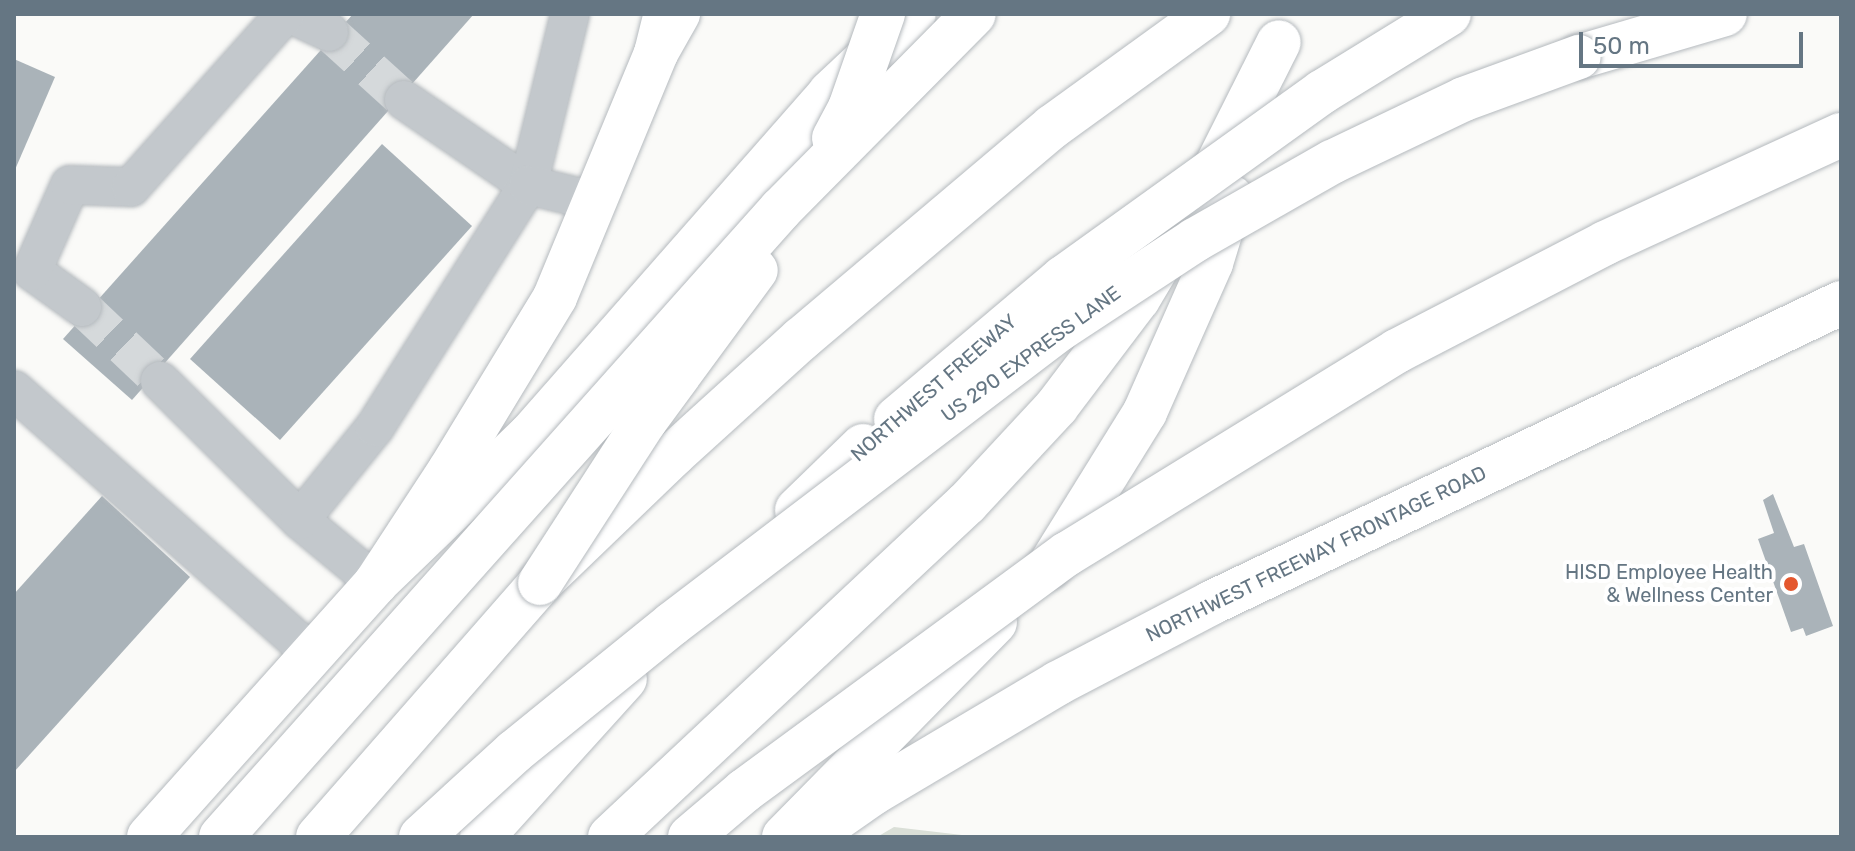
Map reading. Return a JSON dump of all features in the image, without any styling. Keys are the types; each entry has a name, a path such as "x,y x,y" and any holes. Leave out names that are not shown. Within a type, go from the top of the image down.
{"main road":[{"path":"376,583 555,297 661,34 678,14"},
{"path":"540,583 645,421 719,327 780,235 850,108 883,14"},
{"path":"149,837 310,652 376,583 530,435 830,93 914,14"},
{"path":"221,837 781,209 974,14"},
{"path":"318,837 540,583 801,339 1052,127 1208,14"},
{"name":"NORTHWEST FREEWAY","path":"482,837 666,635 863,446 1063,278 1322,92 1449,14"},
{"name":"US 290 EXPRESS LANE","path":"421,837 514,752 672,624 1061,328 1195,240 1332,162 1464,99 1603,49 1725,14"},
{"path":"610,837 967,503 1057,406 1138,299 1214,171 1283,28"},
{"path":"784,837 1058,559 1145,412 1211,263 1283,28"},
{"path":"690,837 744,791 1067,554 1358,375 1605,243 1841,135"},
{"name":"NORTHWEST FREEWAY FRONTAGE ROAD","path":"810,837 873,793 1045,691 1197,610 1841,303"}],"lane":[{"path":"82,307 32,271 70,185 131,187 288,14 329,32"},
{"path":"300,520 375,427 528,185 570,14"},
{"path":"404,100 528,185 594,201"},
{"path":"160,381 300,520 376,583"},
{"path":"14,390 310,652"}],"shaded area":[{"path":"894,827 962,835 965,837 877,837"}],"building":[{"path":"353,14 474,14 132,400 63,339"},
{"path":"14,59 55,77 14,172"},
{"path":"382,144 472,226 280,440 190,359"},
{"name":"HISD Employee Health & Wellness Center","path":"1773,494 1794,547 1804,544 1833,626 1806,636 1803,628 1791,632 1758,539 1774,533 1763,500"},
{"path":"102,496 190,577 14,772 14,594"}],"tunnel":[{"path":"329,32 404,100"},
{"path":"82,307 160,381"}],"place":[{"name":"HISD Employee Health & Wellness Center","path":"1791,584"}]}
